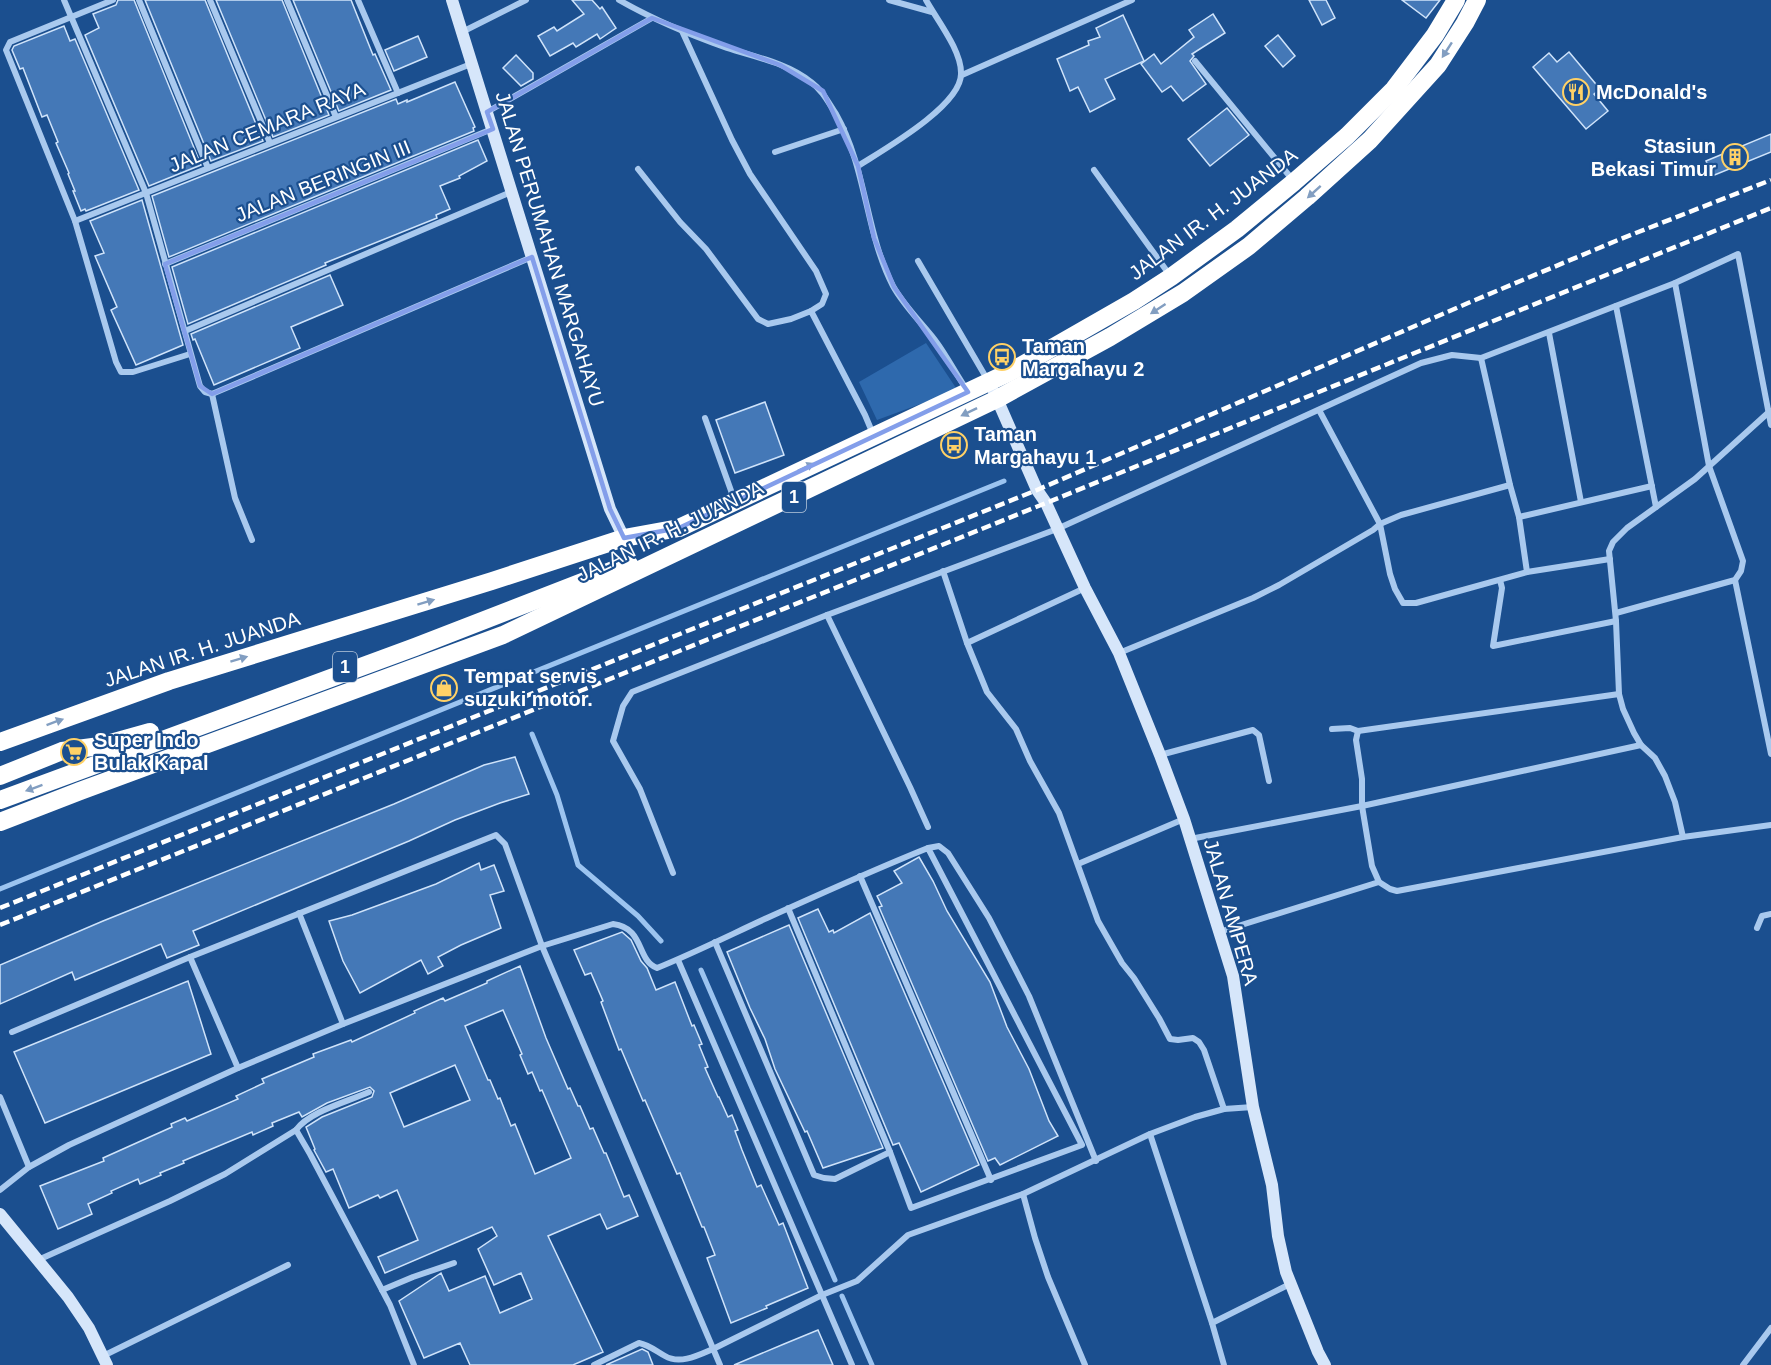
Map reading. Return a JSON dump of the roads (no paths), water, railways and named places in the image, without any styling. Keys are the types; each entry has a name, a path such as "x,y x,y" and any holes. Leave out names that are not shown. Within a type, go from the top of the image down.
{"highway":[{"name":"JALAN IR. H. JUANDA","path":"0,742 168,681 492,581 620,531 680,528 988,382 1134,301 1237,229 1347,136 1394,89 1435,35 1456,0"},
{"name":"JALAN IR. H. JUANDA","path":"0,822 503,635 998,399 1154,312 1249,246 1370,141 1438,65 1477,0"},
{"name":"1","path":"0,800 415,647 757,515"},
{"name":"1","path":"0,776 62,751 100,746 137,737 405,647 511,604 680,528"}],"street":[{"path":"64,0 146,193 190,354 200,386 205,392 212,394 532,257"},
{"path":"113,0 10,42 6,50 75,221 116,362 121,372 133,372 190,354"},
{"path":"139,0 208,168"},
{"path":"210,0 270,143"},
{"path":"287,0 336,117"},
{"path":"358,0 398,93"},
{"name":"JALAN PERUMAHAN MARGAHAYU","path":"452,0 610,509 620,531"},
{"path":"462,32 526,0"},
{"path":"619,0 682,31 780,65 809,80 822,91 844,129 858,166 874,238 894,287 909,310 936,342 968,392"},
{"path":"889,0 933,12"},
{"path":"858,166 919,127 955,93 959,85 962,75 957,53 926,0"},
{"path":"962,75 1132,0"},
{"path":"487,112 652,18"},
{"path":"638,169 680,222 706,249 758,319 768,324 791,319 822,304 826,294 816,271 750,174 682,31"},
{"path":"1195,61 1294,182"},
{"name":"JALAN CEMARA RAYA","path":"75,221 472,63"},
{"name":"JALAN BERINGIN III","path":"165,264 493,129"},
{"path":"775,152 844,129"},
{"path":"1094,170 1171,277"},
{"path":"184,331 512,191"},
{"path":"673,873 640,789 613,741 623,706 632,692 827,615 1057,529 1421,363 1452,355 1481,358 1676,283 1738,254 1771,425"},
{"path":"918,261 988,382"},
{"path":"1616,613 1735,580 1741,571 1743,561 1708,466 1676,283"},
{"path":"1616,306 1656,507"},
{"path":"811,311 865,415 873,436"},
{"path":"1549,333 1581,502"},
{"path":"1481,358 1519,517 1527,572"},
{"name":"JALAN AMPERA","path":"988,382 998,399 1037,490 1046,503 1085,588 1119,653 1184,819 1233,976 1253,1107 1272,1185 1278,1236 1290,1284 1325,1365"},
{"path":"212,394 236,498 252,540"},
{"path":"1318,410 1380,524 1390,574 1403,603 1416,603 1527,572 1610,559"},
{"path":"1683,837 1675,802 1665,776 1655,758 1641,745 1634,733 1619,694 1616,613 1609,551 1613,542 1627,528 1695,479 1769,411"},
{"path":"705,418 735,501"},
{"path":"1119,653 1270,590 1380,524 1401,515 1510,485"},
{"path":"1519,517 1652,486"},
{"path":"943,571 987,692 1016,729 1030,761 1059,813 1098,921 1170,1039 1193,1038 1199,1042 1204,1050 1224,1109"},
{"path":"1500,580 1502,588 1493,646 1616,621"},
{"path":"1735,580 1771,753"},
{"path":"967,642 1085,588"},
{"path":"827,615 928,827"},
{"path":"1332,729 1350,728 1358,731 1619,694"},
{"path":"1160,755 1254,730 1259,735 1269,781"},
{"path":"1358,731 1356,740 1362,779 1362,806 1372,866 1379,882 1390,890 1397,891 1683,837 1771,825"},
{"path":"1190,839 1362,806 1641,745"},
{"path":"1078,864 1184,819"},
{"path":"12,1032 190,957 496,835 505,844 542,946 720,1365"},
{"path":"0,1190 29,1167 69,1145 238,1068 542,946 614,924 622,925 630,929 651,965 657,968 860,876 928,848 939,846 948,853 989,918 1029,996 1096,1161"},
{"path":"789,908 911,1208 1082,1146 928,848"},
{"path":"860,876 991,1180"},
{"path":"1218,932 1379,882"},
{"path":"300,913 343,1024"},
{"path":"1757,928 1762,916 1771,914"},
{"path":"715,942 814,1175 835,1179 890,1152"},
{"path":"190,957 238,1068"},
{"path":"678,960 852,1365"},
{"path":"38,1260 225,1174 296,1130 306,1119 369,1092"},
{"path":"0,1096 29,1167"},
{"path":"594,1365 639,1343 647,1345 669,1359 683,1360 713,1350 822,1295 857,1281 908,1235 1023,1194 1150,1134 1195,1117 1224,1109 1253,1107"},
{"path":"296,1130 382,1290 414,1365"},
{"path":"1150,1134 1224,1365"},
{"path":"1023,1194 1048,1277 1085,1365"},
{"path":"0,1215 68,1297 89,1328 104,1361 288,1265"},
{"path":"382,1290 454,1263"},
{"path":"1212,1323 1290,1284"},
{"path":"1743,1365 1771,1328"}],"waterway":[{"path":"0,889 1004,481"},
{"path":"532,734 557,795 578,865 638,916 661,941"},
{"path":"701,970 835,1280"},
{"path":"842,1296 872,1365"}],"railway":[{"path":"0,908 1037,490 1468,303 1618,240 1771,180"},
{"path":"0,925 1771,208"}],"place":[{"name":"McDonald's","path":"1576,92"},
{"name":"Stasiun Bekasi Timur","path":"1735,157"},
{"name":"Taman Margahayu 2","path":"1002,357"},
{"name":"Taman Margahayu 1","path":"954,445"},
{"name":"Tempat servis suzuki motor.","path":"444,688"},
{"name":"Super Indo Bulak Kapal","path":"74,752"}]}
